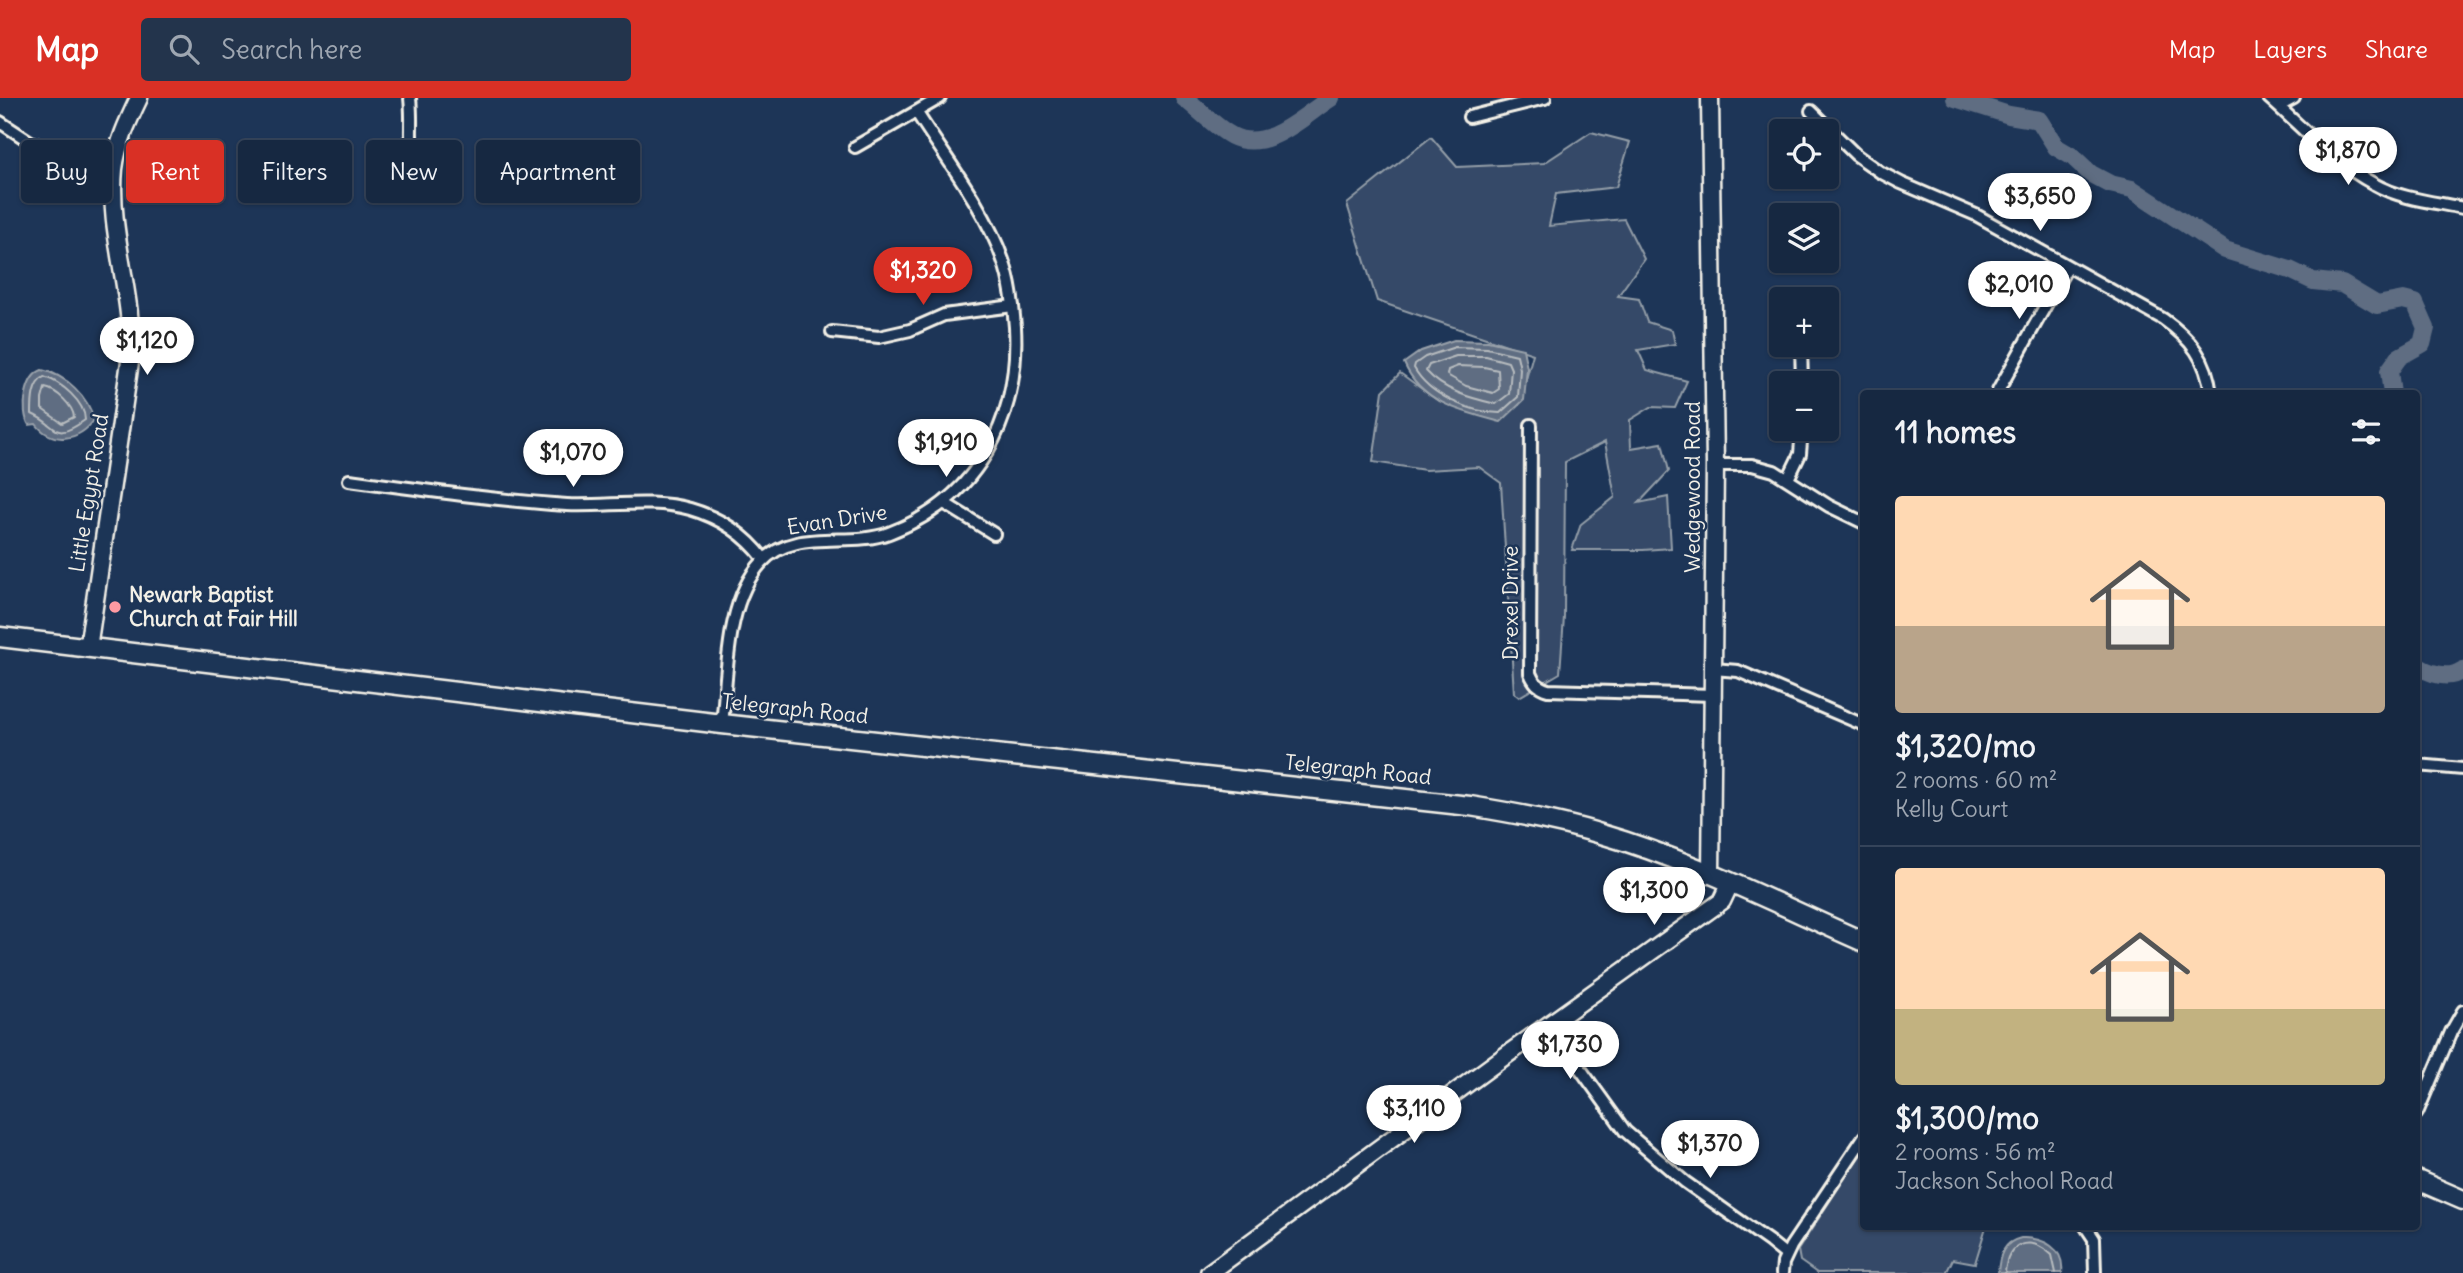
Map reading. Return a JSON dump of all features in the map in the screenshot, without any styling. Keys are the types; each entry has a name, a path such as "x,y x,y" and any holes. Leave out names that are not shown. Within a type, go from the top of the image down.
{"main road":[{"name":"Telegraph Road","path":"0,637 722,724 1499,810 1584,829 1651,851 1860,940"},
{"path":"2420,1181 2463,1200"}],"street":[{"name":"Little Egypt Road","path":"88,648 131,355 131,327 114,202 114,167 121,138 139,98"},
{"path":"410,98 411,140"},
{"path":"855,147 940,98"},
{"path":"1469,117 1545,98"},
{"name":"Wedgewood Road","path":"1710,98 1715,466 1711,875"},
{"path":"2269,98 2343,163 2375,186 2412,198 2463,208"},
{"path":"2278,106 2294,98"},
{"path":"1811,111 1856,155 1881,172 1976,215 2164,319 2182,332 2194,346 2203,361 2210,390"},
{"name":"Evan Drive","path":"764,559 779,549 805,542 885,535 916,522 944,503 980,464 991,447 1010,401 1015,363 1013,306 1003,259 987,223 917,113"},
{"path":"0,122 32,143 114,167"},
{"path":"1999,390 2067,267"},
{"path":"832,332 878,337 909,330 944,316 1013,306"},
{"name":"Drexel Drive","path":"1531,425 1530,673 1533,680 1539,687 1548,690 1713,695"},
{"path":"1788,480 1800,454 1801,441"},
{"path":"1715,466 1763,467 1860,521"},
{"path":"349,480 570,505 645,504 687,508 733,528 750,541 764,559 750,576 735,612 722,724"},
{"path":"944,503 994,534"},
{"path":"1713,669 1738,671 1860,722"},
{"path":"2420,765 2463,769"},
{"path":"1209,1273 1548,1024 1722,901 1730,884"},
{"path":"2420,1089 2463,1011"},
{"path":"1548,1024 1616,1121 1631,1138 1786,1255"},
{"path":"1782,1273 1786,1255 1860,1143"},
{"path":"2088,1230 2094,1239 2095,1273"}],"shaded area":[{"path":"1591,132 1630,142 1616,187 1556,194 1549,226 1624,219 1644,259 1618,296 1639,299 1647,322 1672,330 1675,344 1638,350 1647,370 1687,381 1675,408 1651,407 1630,420 1631,448 1662,443 1669,471 1639,503 1668,497 1671,548 1572,550 1581,524 1615,497 1605,442 1565,462 1564,617 1560,673 1519,697 1514,693 1501,483 1479,467 1425,470 1373,462 1383,391 1400,373 1437,400 1519,405 1533,354 1377,301 1347,204 1431,137 1457,167 1544,163"},
{"path":"1860,1155 1860,1230 1985,1230 1975,1263 1953,1259 1946,1273 1817,1273 1800,1261 1798,1250"}],"water":[{"path":"1454,340 1488,341 1523,349 1527,368 1524,400 1501,422 1445,404 1432,397 1411,377 1404,363 1421,351"},
{"path":"42,370 67,382 87,403 94,420 81,432 57,438 42,431 36,424 29,425 25,411 26,394 32,379"},
{"path":"2021,1238 2037,1240 2051,1246 2060,1257 2062,1273 1998,1273 1999,1261 2006,1246"}],"waterway":[{"path":"1184,98 1226,132 1245,140 1272,136 1331,98"},
{"path":"1955,98 2009,115 2039,120 2056,147 2073,157 2091,174 2110,184 2132,189 2225,250 2290,270 2313,281 2342,284 2377,305 2403,300 2415,303 2426,328 2422,344 2399,357 2389,371 2391,390"},
{"path":"2420,667 2440,675 2452,675 2463,670"}],"place":[{"name":"Newark Baptist Church at Fair Hill","path":"115,607"}]}
